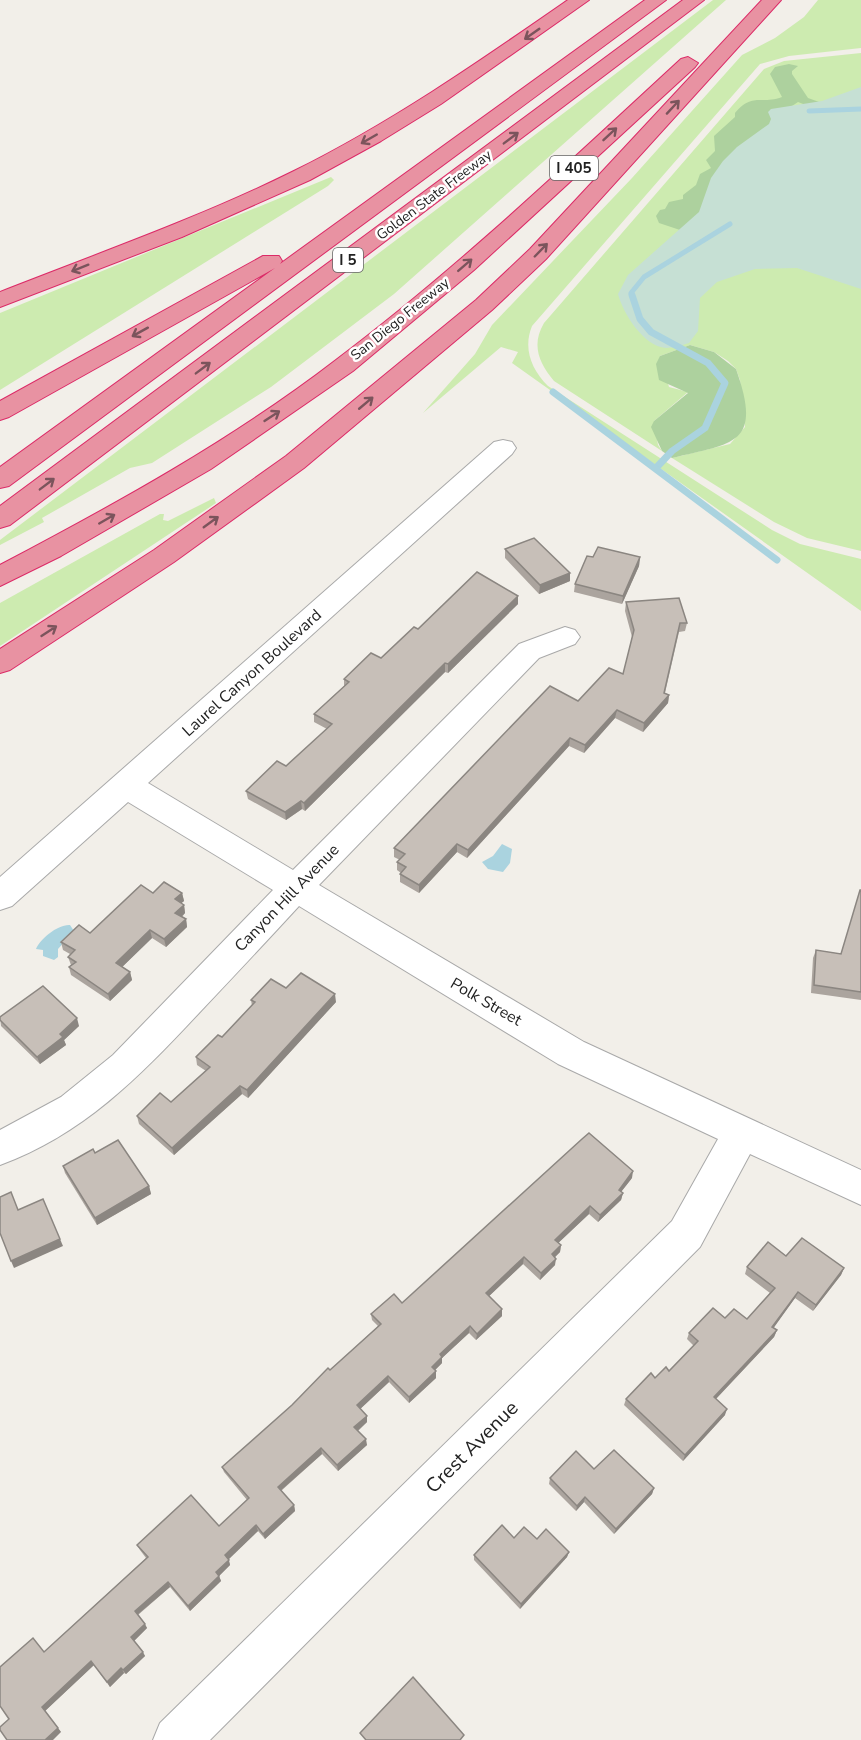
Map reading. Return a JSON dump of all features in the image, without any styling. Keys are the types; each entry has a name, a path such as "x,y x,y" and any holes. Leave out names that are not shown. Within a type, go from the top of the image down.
{"highway":[{"path":"0,300 289,181 342,154 427,105 580,0"},
{"name":"I 5","path":"0,461 637,0"},
{"path":"0,480 657,0"},
{"path":"0,494 671,0"},
{"name":"Golden State Freeway","path":"0,519 695,0"},
{"name":"San Diego Freeway","path":"0,577 184,475 293,402 389,331 478,255 754,0"},
{"path":"0,663 164,556 295,462 484,305 538,254 772,0"},
{"path":"0,277 289,181"},
{"path":"0,412 39,388 284,254"}],"street":[{"name":"Laurel Canyon Boulevard","path":"0,897 503,448"},
{"name":"Canyon Hill Avenue","path":"0,1148 32,1134 74,1108 126,1066 295,889 529,651 565,637"},
{"name":"Polk Street","path":"127,786 571,1053 861,1188"},
{"name":"Crest Avenue","path":"187,1736 686,1234 741,1134"}],"green space":[{"path":"713,0 726,0 394,294 271,387 152,463 130,468 42,518 44,522 0,545 0,540"},
{"path":"818,0 861,0 861,48 789,56 760,64 532,326 528,342 533,365 548,386 772,530 800,544 861,559 861,611 512,363 518,352 501,347 423,413 475,354 492,325 632,178 742,55 775,38 804,17"},
{"path":"861,53 861,551 807,538 774,522 672,458 730,444 745,427 740,380 736,369 714,352 690,345 660,356 669,387 688,392 654,421 658,445 662,451 554,381 541,361 537,346 544,323 764,69 784,61"},
{"path":"789,64 798,66 792,74 808,98 822,103 811,107 798,102 780,114 689,233 659,223 656,216 660,210 665,209 669,202 683,199 683,195 696,185 700,174 711,168 706,160 715,151 714,136 735,117 735,113 752,101 782,97 770,74 775,67"},
{"path":"861,87 861,289 797,268 755,269 717,282 700,298 698,331 689,343 666,348 658,346 642,335 629,319 618,294 628,275 699,212 711,178 723,161 737,147 769,124 771,119 768,112 771,109 822,101"},
{"path":"331,177 334,180 328,186 0,390 0,313"},
{"path":"690,345 714,352 736,369 744,394 746,413 744,427 727,443 672,458 662,451 651,427 654,421 688,393 659,380 656,364 660,356"},
{"path":"214,498 216,503 0,646 0,603 160,514 164,514 163,520 168,521"}],"water":[{"path":"502,844 512,849 510,863 503,872 488,869 482,862 493,856"},
{"path":"65,925 70,925 74,931 58,949 58,957 54,960 43,956 43,950 36,949 50,933"}],"building":[{"path":"534,538 570,573 540,585 505,549"},
{"path":"598,547 640,557 623,596 575,584 587,556 593,557"},
{"path":"477,572 518,596 448,664 445,663 304,803 301,801 285,812 246,791 277,761 286,766 332,724 314,714 349,682 344,679 371,653 381,658 414,627 418,629"},
{"path":"679,598 687,623 680,623 664,693 669,695 644,723 617,710 585,745 570,738 468,850 457,844 419,885 400,874 406,867 397,862 405,854 394,848 550,686 578,701 609,668 623,674 634,630 626,602"},
{"path":"164,882 182,893 175,899 184,905 175,913 186,919 164,939 150,930 116,963 130,972 108,994 69,967 76,962 68,957 75,950 61,942 79,925 90,933 141,885 153,893"},
{"path":"860,890 861,992 814,985 816,950 841,954"},
{"path":"301,973 335,994 247,1090 240,1086 172,1148 137,1116 160,1093 171,1102 210,1067 196,1057 218,1035 222,1037 255,1002 251,1000 271,979 286,988"},
{"path":"43,986 77,1018 60,1034 63,1037 37,1057 0,1020 0,1017"},
{"path":"589,1133 633,1171 619,1190 623,1193 600,1215 590,1206 555,1240 561,1245 552,1254 556,1259 541,1273 524,1257 486,1293 502,1309 477,1334 470,1326 440,1354 442,1357 432,1367 436,1371 409,1397 388,1376 357,1405 367,1416 354,1427 366,1439 337,1465 321,1448 278,1487 294,1505 263,1534 256,1525 225,1555 229,1560 216,1572 219,1576 188,1606 168,1582 135,1611 145,1624 131,1637 143,1652 107,1682 91,1661 42,1707 58,1728 45,1740 7,1740 0,1730 0,1727 9,1719 0,1706 0,1667 33,1638 44,1652 148,1557 137,1545 191,1495 219,1526 249,1498 222,1467 292,1405 328,1368 330,1370 381,1324 371,1314 394,1294 402,1303"},
{"path":"118,1140 149,1186 95,1218 63,1166 93,1149 95,1153"},
{"path":"11,1192 18,1210 43,1199 60,1239 11,1261 0,1233 0,1197"},
{"path":"802,1238 844,1268 816,1305 798,1292 772,1327 777,1330 714,1397 727,1409 685,1455 626,1399 651,1373 655,1378 666,1367 669,1371 698,1341 689,1333 713,1308 725,1318 734,1309 747,1319 775,1288 747,1267 768,1242 786,1256"},
{"path":"614,1450 654,1488 616,1529 585,1497 577,1506 550,1478 576,1451 594,1469"},
{"path":"502,1525 514,1538 524,1527 537,1539 546,1529 569,1552 521,1604 474,1555"},
{"path":"413,1677 464,1735 460,1740 366,1740 360,1733"}],"waterway":[{"path":"809,111 861,109"},
{"path":"632,296 631,293 644,277 730,224"},
{"path":"632,295 640,319 651,332 708,363 725,383 705,428 672,451 656,468"},
{"path":"553,392 777,560"}]}
